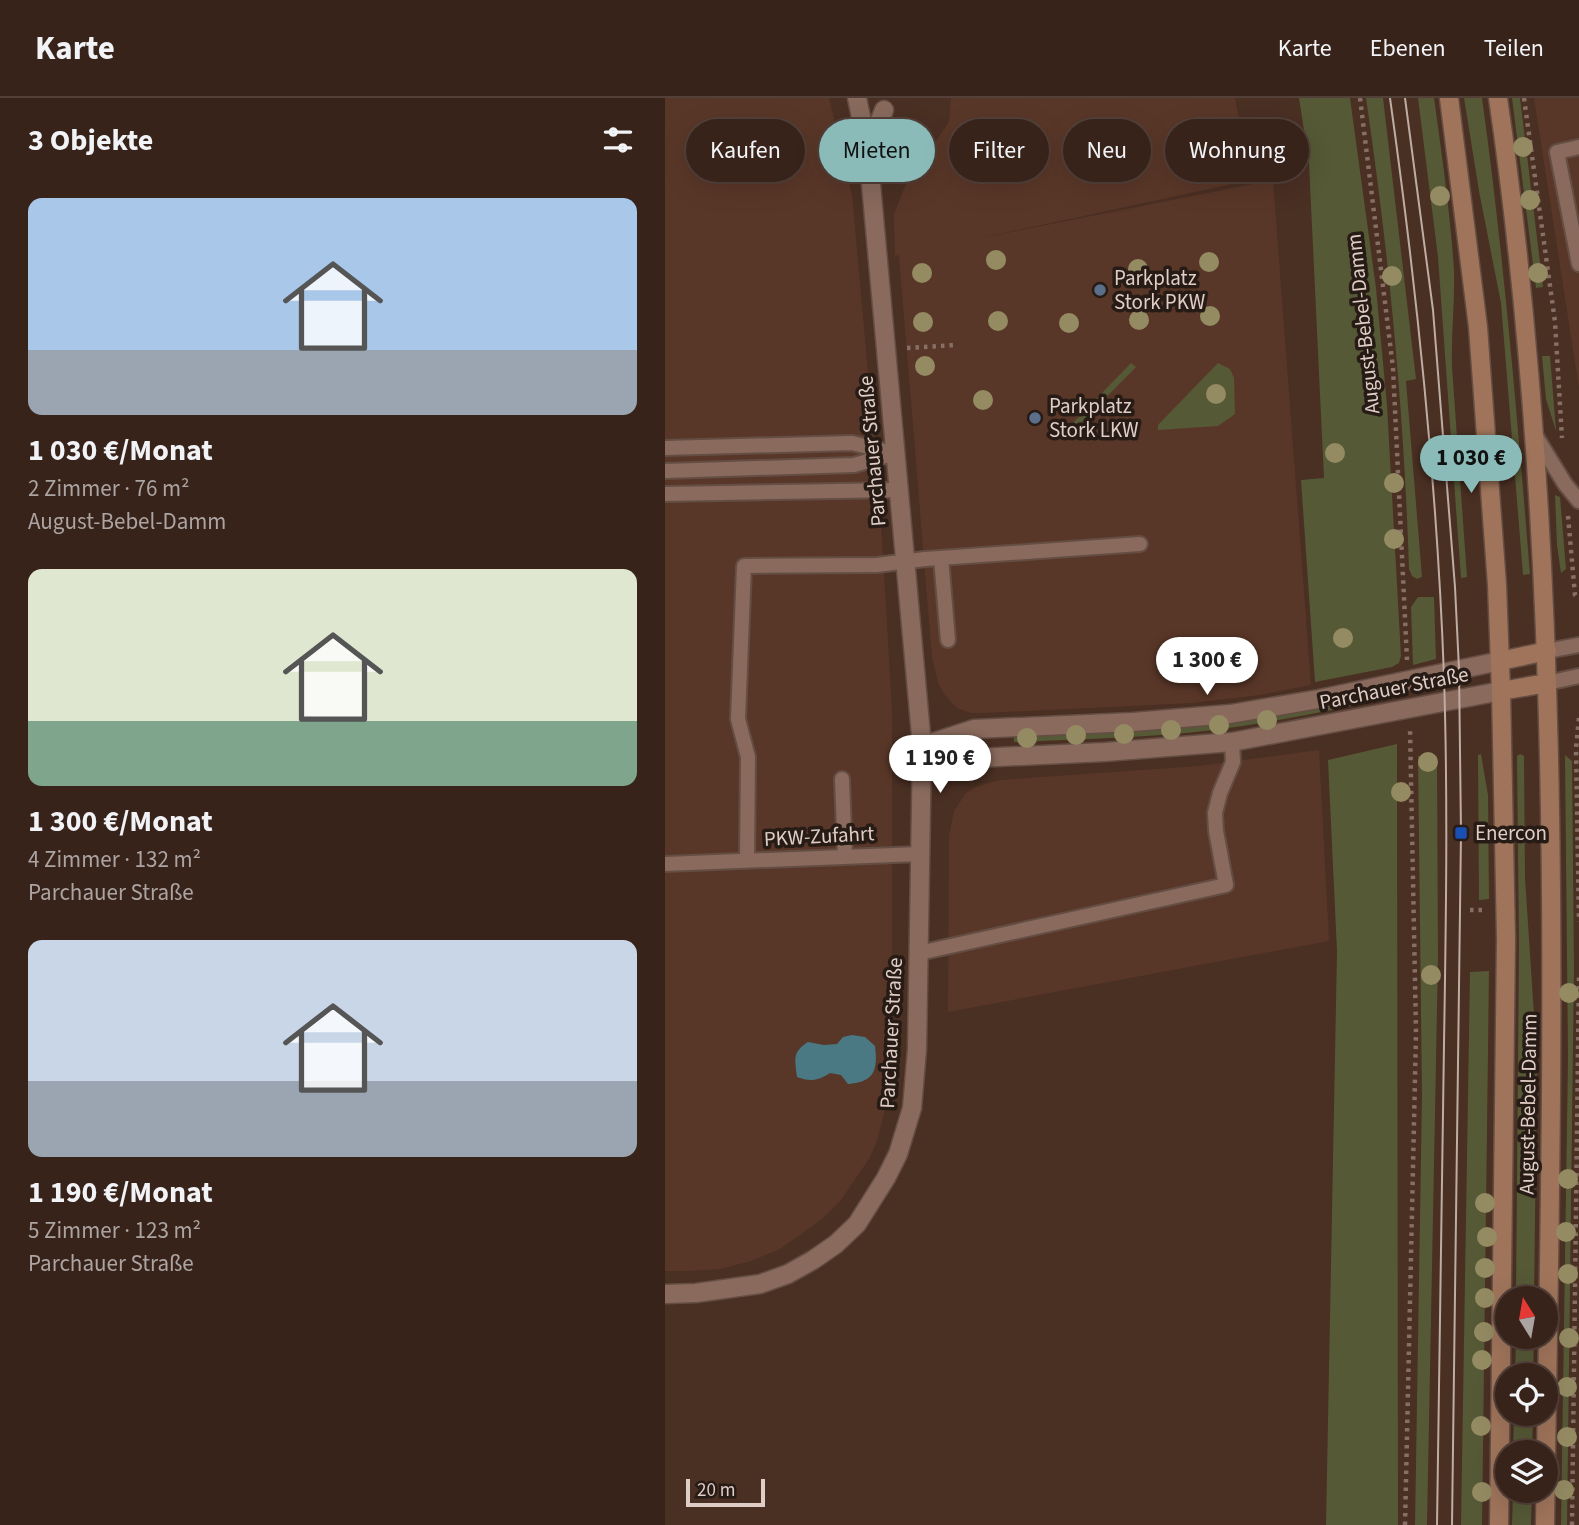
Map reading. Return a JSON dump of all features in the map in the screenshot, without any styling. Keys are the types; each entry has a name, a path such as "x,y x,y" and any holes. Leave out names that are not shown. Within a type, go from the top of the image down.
{"main road":[{"name":"August-Bebel-Damm","path":"1449,98 1478,327 1500,661 1506,939 1499,1525"},
{"name":"August-Bebel-Damm","path":"1498,98 1535,435 1547,651 1551,997 1545,1525"},
{"path":"1500,661 1547,651"},
{"path":"1501,691 1547,683"}],"street":[{"name":"Parchauer Straße","path":"857,98 861,119"},
{"name":"Parchauer Straße","path":"880,119 884,110"},
{"name":"Parchauer Straße","path":"665,1294 729,1290 760,1284 813,1261 836,1244 865,1213 887,1178 898,1154 912,1108 916,1063 922,746 871,182"},
{"name":"Parchauer Straße","path":"922,746 974,729 1133,722 1241,712 1319,699 1500,661"},
{"name":"Parchauer Straße","path":"922,746 977,758 1232,743 1501,691"}],"lane":[{"path":"1579,147 1557,152 1579,264"},
{"path":"1535,435 1573,502"},
{"path":"665,448 852,443 895,453"},
{"path":"665,471 854,466 895,453"},
{"path":"665,494 898,490"},
{"path":"747,861 748,757 738,719 744,566 877,565 1140,544"},
{"path":"941,558 948,640"},
{"path":"1547,651 1579,645"},
{"path":"1547,683 1579,676"},
{"path":"919,953 1226,885 1215,813 1233,762 1232,743"},
{"path":"842,779 845,856"},
{"name":"PKW-Zufahrt","path":"665,864 919,854"}],"path":[{"name":"August-Bebel-Damm","path":"1360,98 1393,368 1408,666"},
{"path":"1524,98 1555,321 1563,450"},
{"path":"1544,324 1555,321"},
{"path":"885,348 955,345"},
{"path":"1573,502 1575,595 1579,599"},
{"path":"1579,718 1576,748 1579,922"},
{"path":"1405,1525 1416,1033 1410,722"},
{"path":"1470,910 1485,910"},
{"path":"1572,1525 1579,974"}],"shaded area":[{"path":"665,98 829,98 834,119 819,119 819,182 849,182 852,195 880,506 892,710 892,1042 887,1101 877,1141 869,1159 841,1200 822,1219 778,1250 751,1261 720,1269 665,1271"},
{"path":"951,98 1235,98 1239,119 1165,119 1165,182 1242,182 976,239 1273,182 1311,685 1260,695 1192,703 982,713 971,713 957,708 944,694 938,683 932,657 899,255 895,256 894,215 908,182 935,182 935,142 949,122 949,182 1049,182 1049,119 949,119"},
{"path":"1534,98 1579,98 1579,388"},
{"path":"1319,750 1329,941 948,1012 949,836 954,811 966,793 978,786 1000,780 1199,766"}],"green space":[{"path":"1299,98 1350,98 1376,288 1387,405 1401,656 1399,663 1392,667 1315,682 1301,480 1324,478 1309,119 1302,119"},
{"path":"1366,98 1383,98 1416,379 1406,381 1422,577 1417,579 1409,569 1394,333"},
{"path":"1418,98 1434,98 1452,248 1452,367 1467,577 1461,578 1438,257"},
{"path":"1464,98 1482,98 1490,157 1530,574 1523,575 1501,303"},
{"path":"1512,98 1520,98 1543,287 1536,288"},
{"path":"1542,356 1550,356 1556,431 1546,399"},
{"path":"1131,363 1136,367 1074,430 1070,426"},
{"path":"1218,363 1230,369 1234,378 1235,414 1218,426 1158,430 1158,425"},
{"path":"1555,495 1560,497 1566,569 1561,573 1557,545"},
{"path":"1418,597 1434,597 1436,659 1413,665 1411,607"},
{"path":"1398,689 1398,695 1236,727 1163,735 1014,742 1014,735 1152,729 1255,718"},
{"path":"1397,744 1398,1525 1326,1525 1337,951 1328,760"},
{"path":"1481,754 1488,795 1489,899 1479,900 1478,755"},
{"path":"1565,755 1572,761 1574,967 1567,1525 1561,1525 1568,1057"},
{"path":"1418,756 1437,756 1438,958 1427,1525 1415,1525 1422,1095"},
{"path":"1517,756 1524,756 1525,878 1537,1060 1534,1286 1516,1286 1519,947"},
{"path":"1489,971 1482,1525 1461,1525 1470,972"},
{"path":"1516,1349 1534,1349 1533,1363 1515,1363"},
{"path":"1514,1426 1533,1426 1532,1440 1513,1440"},
{"path":"1513,1503 1532,1503 1531,1525 1512,1525"}],"water":[{"path":"843,1037 865,1037 875,1046 875,1068 869,1078 848,1084 841,1075 830,1073 814,1080 797,1077 796,1056 799,1049 808,1042 837,1044"}],"tram line":[{"path":"1390,98 1425,387 1444,677 1446,906 1437,1525"},
{"path":"1405,98 1433,310 1459,669 1461,833 1452,1525"}],"place":[{"name":"Parkplatz Stork PKW","path":"1100,290"},
{"name":"Parkplatz Stork LKW","path":"1035,418"},
{"name":"Enercon","path":"1461,833"}]}
